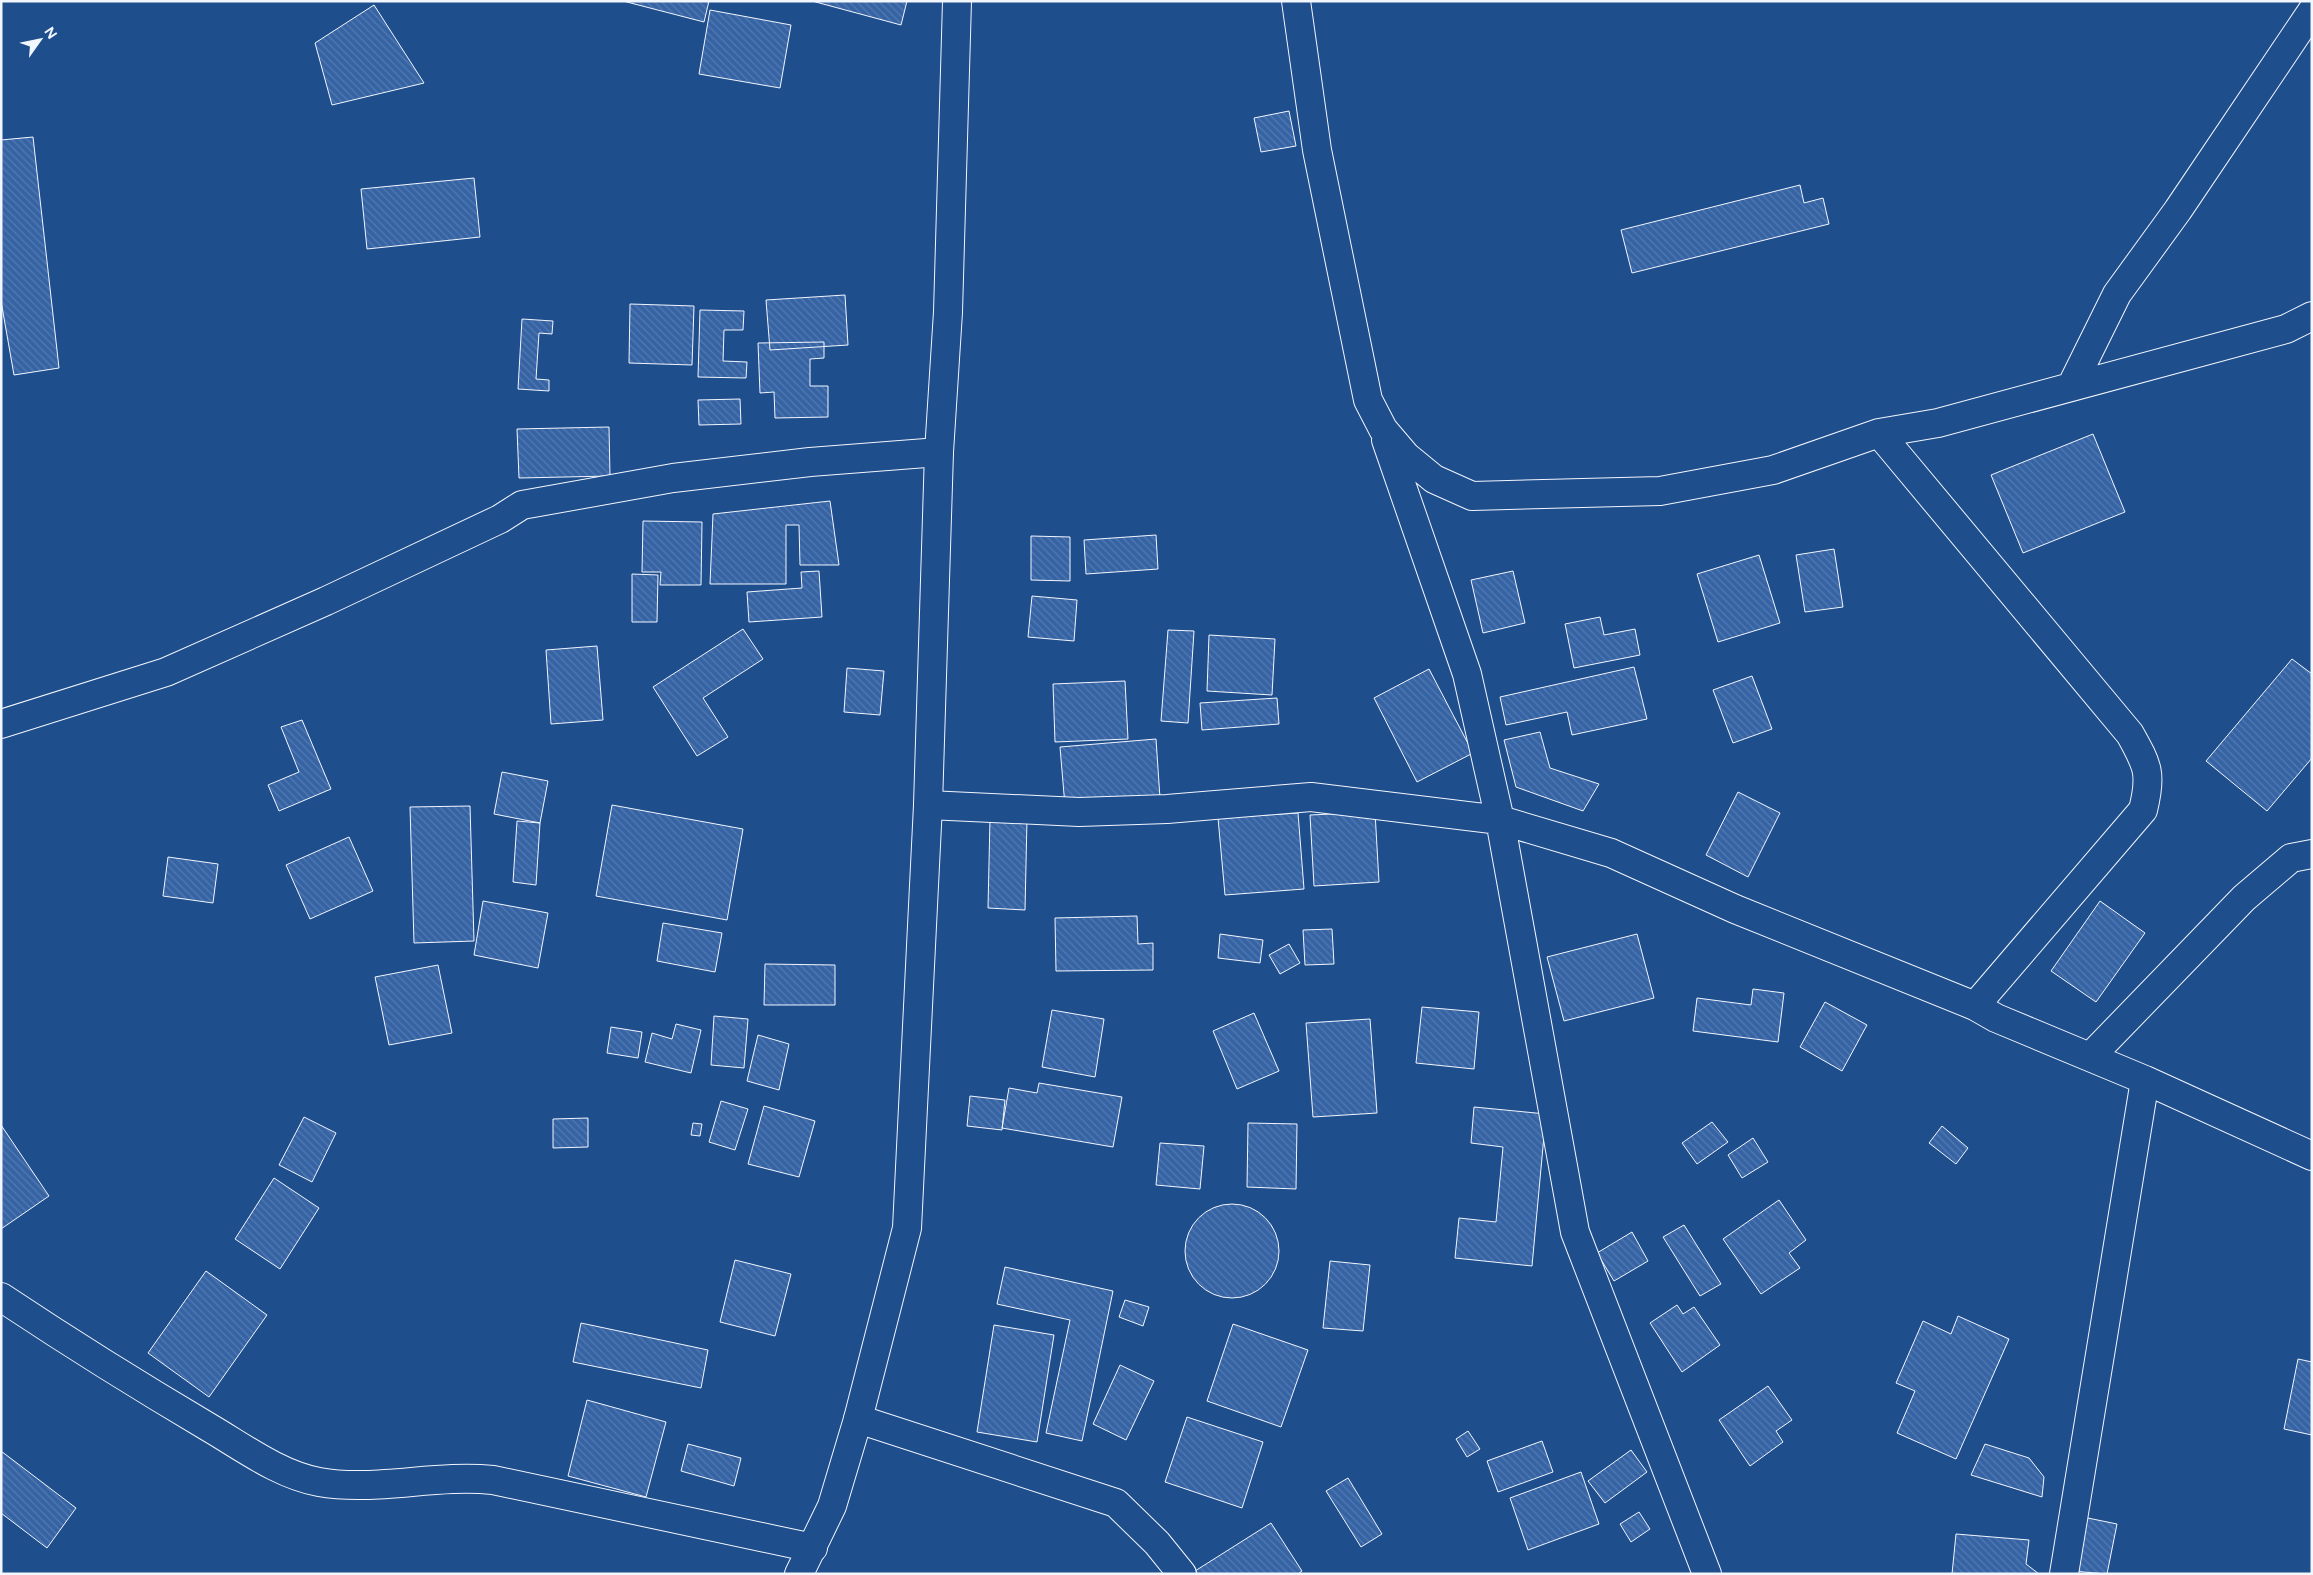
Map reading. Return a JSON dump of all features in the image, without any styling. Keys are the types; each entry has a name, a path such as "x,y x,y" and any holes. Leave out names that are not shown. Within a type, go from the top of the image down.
{"street":[{"path":"799,1574 832,1506 858,1419 907,1228 928,805 939,452 948,312 957,1"},
{"path":"1296,1 1317,150 1368,400 1383,429 1467,674 1500,820 1576,1232 1707,1574"},
{"path":"2071,387 2117,294 2178,210 2312,11"},
{"path":"1383,429 1406,456 1434,479 1472,496 1660,491 1773,470 1879,433 1938,423 2286,329 2312,316"},
{"path":"1879,433 2130,734 2144,760 2149,786 2143,810 1975,1006"},
{"path":"1,724 166,672 326,601 500,519 522,505 673,478 810,462 939,452"},
{"path":"928,805 1079,812 1167,808 1311,797 1500,820 1611,853 1735,909 1975,1006 1996,1018 2145,1080 2312,1156"},
{"path":"2090,1057 2244,898 2291,858 2312,854"},
{"path":"2064,1574 2145,1080"},
{"path":"1,1297 110,1369 286,1472 319,1482 368,1484 464,1477 493,1480 813,1548"},
{"path":"858,1419 1116,1503 1157,1543 1182,1574"}],"building":[{"path":"623,1 709,1 704,22"},
{"path":"812,1 907,1 901,25"},
{"path":"374,5 424,83 332,105 315,43"},
{"path":"710,10 791,25 780,88 699,74"},
{"path":"1289,111 1296,146 1261,152 1254,118"},
{"path":"33,137 59,368 14,375 1,301 1,140"},
{"path":"474,178 480,237 367,249 361,189"},
{"path":"1800,185 1804,203 1823,198 1829,224 1632,273 1621,230"},
{"path":"845,295 848,345 770,350 766,300"},
{"path":"630,304 694,306 692,365 629,363"},
{"path":"700,310 744,311 743,330 724,330 723,361 747,362 746,378 698,377"},
{"path":"522,319 553,321 552,334 539,333 536,379 549,380 549,391 518,389"},
{"path":"824,342 824,358 810,359 810,386 828,386 828,417 775,418 774,392 760,393 758,343"},
{"path":"740,399 741,424 699,425 698,400"},
{"path":"609,427 610,476 519,478 517,429"},
{"path":"2093,434 2125,512 2023,553 1991,475"},
{"path":"830,501 839,565 800,565 799,525 786,525 786,584 710,584 713,514"},
{"path":"643,521 702,522 701,585 660,585 661,572 642,572"},
{"path":"1156,535 1158,569 1086,574 1084,540"},
{"path":"1031,536 1070,537 1070,581 1031,580"},
{"path":"1834,549 1843,607 1805,612 1796,555"},
{"path":"1759,555 1780,623 1718,642 1697,574"},
{"path":"819,571 822,617 749,622 747,592 802,588 801,572"},
{"path":"1513,571 1525,623 1483,633 1471,580"},
{"path":"632,574 658,575 657,622 632,622"},
{"path":"1032,596 1077,600 1074,641 1028,637"},
{"path":"1600,617 1604,635 1635,629 1640,655 1574,668 1565,624"},
{"path":"743,629 763,659 703,698 728,737 697,756 653,687"},
{"path":"1168,630 1194,631 1188,723 1161,721"},
{"path":"1209,635 1275,639 1272,695 1207,691"},
{"path":"597,646 603,720 551,724 546,650"},
{"path":"2292,659 2312,674 2312,758 2267,811 2206,761"},
{"path":"1634,667 1647,719 1572,735 1567,712 1506,725 1500,697"},
{"path":"847,668 884,671 880,715 844,712"},
{"path":"1429,669 1473,753 1417,782 1374,698"},
{"path":"1752,676 1772,729 1733,743 1713,690"},
{"path":"1125,681 1128,739 1055,742 1053,684"},
{"path":"1277,698 1279,724 1202,730 1200,703"},
{"path":"302,720 331,789 279,811 268,785 299,772 281,727"},
{"path":"1540,732 1550,768 1599,784 1583,811 1516,787 1504,740"},
{"path":"1156,739 1160,798 1065,806 1060,747"},
{"path":"502,772 548,781 540,823 494,814"},
{"path":"1738,792 1780,813 1748,877 1706,855"},
{"path":"612,805 743,829 727,920 596,896"},
{"path":"470,806 474,941 414,943 410,807"},
{"path":"1375,812 1379,882 1314,886 1310,815"},
{"path":"1298,813 1304,889 1225,895 1218,818"},
{"path":"990,818 1027,819 1025,910 988,908"},
{"path":"517,821 540,823 536,885 513,882"},
{"path":"349,837 373,891 310,919 286,865"},
{"path":"168,857 218,864 213,903 163,896"},
{"path":"483,901 548,913 538,968 474,955"},
{"path":"2100,901 2145,933 2096,1002 2051,971"},
{"path":"1137,916 1138,944 1153,943 1153,970 1056,971 1055,918"},
{"path":"663,923 722,933 715,972 657,961"},
{"path":"1332,929 1334,964 1305,965 1303,930"},
{"path":"1220,934 1263,940 1260,963 1218,958"},
{"path":"1637,934 1654,998 1564,1021 1547,957"},
{"path":"1289,944 1300,963 1280,974 1269,955"},
{"path":"765,964 835,965 835,1005 764,1005"},
{"path":"438,965 452,1033 389,1045 375,977"},
{"path":"1753,989 1784,993 1778,1042 1693,1031 1697,998 1751,1005"},
{"path":"1825,1002 1867,1025 1842,1071 1800,1047"},
{"path":"1422,1007 1479,1012 1474,1069 1416,1063"},
{"path":"1052,1010 1104,1019 1095,1077 1042,1067"},
{"path":"1254,1013 1279,1071 1237,1089 1213,1031"},
{"path":"714,1016 748,1019 744,1068 711,1065"},
{"path":"1370,1019 1377,1113 1313,1117 1306,1023"},
{"path":"676,1024 701,1030 691,1073 645,1062 652,1033 672,1039"},
{"path":"611,1027 642,1032 638,1058 607,1053"},
{"path":"758,1035 789,1044 779,1090 747,1081"},
{"path":"1039,1083 1122,1097 1113,1147 1002,1128 1009,1088 1037,1093"},
{"path":"970,1096 1005,1100 1002,1130 967,1126"},
{"path":"721,1101 748,1109 735,1150 709,1142"},
{"path":"764,1106 815,1121 799,1177 748,1164"},
{"path":"1474,1107 1546,1114 1532,1266 1455,1258 1459,1218 1496,1222 1503,1147 1471,1143"},
{"path":"304,1117 336,1133 312,1182 279,1165"},
{"path":"588,1118 588,1147 553,1148 553,1119"},
{"path":"1712,1122 1728,1142 1697,1164 1682,1143"},
{"path":"693,1123 702,1124 700,1136 691,1135"},
{"path":"1248,1123 1297,1124 1296,1189 1247,1187"},
{"path":"1,1125 49,1196 1,1229"},
{"path":"1942,1126 1968,1148 1956,1164 1929,1143"},
{"path":"1753,1138 1768,1162 1742,1178 1728,1155"},
{"path":"1160,1143 1204,1146 1200,1189 1156,1185"},
{"path":"274,1178 319,1208 280,1269 235,1239"},
{"path":"1779,1200 1806,1240 1789,1253 1800,1268 1761,1294 1723,1239"},
{"path":"1232,1204 1250,1208 1265,1218 1275,1233 1279,1251 1275,1269 1265,1284 1250,1294 1232,1298 1214,1294 1199,1284 1189,1269 1185,1251 1189,1233 1199,1218 1214,1208"},
{"path":"1684,1225 1721,1284 1700,1296 1663,1237"},
{"path":"1632,1232 1648,1261 1614,1281 1597,1253"},
{"path":"735,1260 791,1274 775,1336 720,1322"},
{"path":"1330,1261 1370,1265 1363,1331 1323,1328"},
{"path":"1005,1267 1113,1291 1082,1441 1046,1433 1070,1320 997,1304"},
{"path":"206,1271 267,1315 209,1397 148,1353"},
{"path":"1125,1300 1149,1307 1143,1326 1119,1317"},
{"path":"1677,1305 1683,1314 1694,1307 1720,1345 1682,1372 1650,1323"},
{"path":"1958,1316 2009,1339 1956,1459 1897,1433 1915,1391 1896,1383 1923,1321 1951,1334"},
{"path":"581,1323 708,1350 701,1388 573,1362"},
{"path":"1233,1324 1308,1350 1281,1427 1207,1401"},
{"path":"994,1325 1054,1335 1037,1442 977,1432"},
{"path":"2298,1359 2312,1362 2312,1435 2284,1429"},
{"path":"1120,1365 1154,1381 1126,1440 1093,1424"},
{"path":"1768,1386 1792,1420 1776,1431 1783,1442 1750,1466 1719,1420"},
{"path":"587,1400 666,1422 646,1497 568,1476"},
{"path":"1187,1417 1263,1442 1242,1508 1165,1482"},
{"path":"1468,1431 1480,1449 1467,1457 1456,1439"},
{"path":"1542,1441 1553,1472 1498,1492 1487,1461"},
{"path":"688,1444 741,1458 734,1486 681,1471"},
{"path":"1985,1444 2029,1458 2044,1477 2042,1497 1971,1475"},
{"path":"1631,1450 1647,1472 1605,1503 1588,1481"},
{"path":"1,1451 76,1508 47,1548 1,1513"},
{"path":"1581,1472 1599,1524 1528,1550 1510,1498"},
{"path":"1348,1478 1382,1534 1361,1547 1326,1491"},
{"path":"1639,1512 1650,1529 1631,1542 1620,1524"},
{"path":"2083,1517 2117,1524 2107,1574 2072,1571"},
{"path":"1271,1523 1302,1571 1298,1574 1197,1574 1195,1571"},
{"path":"1956,1534 2029,1540 2026,1564 2039,1574 1952,1574"}]}
